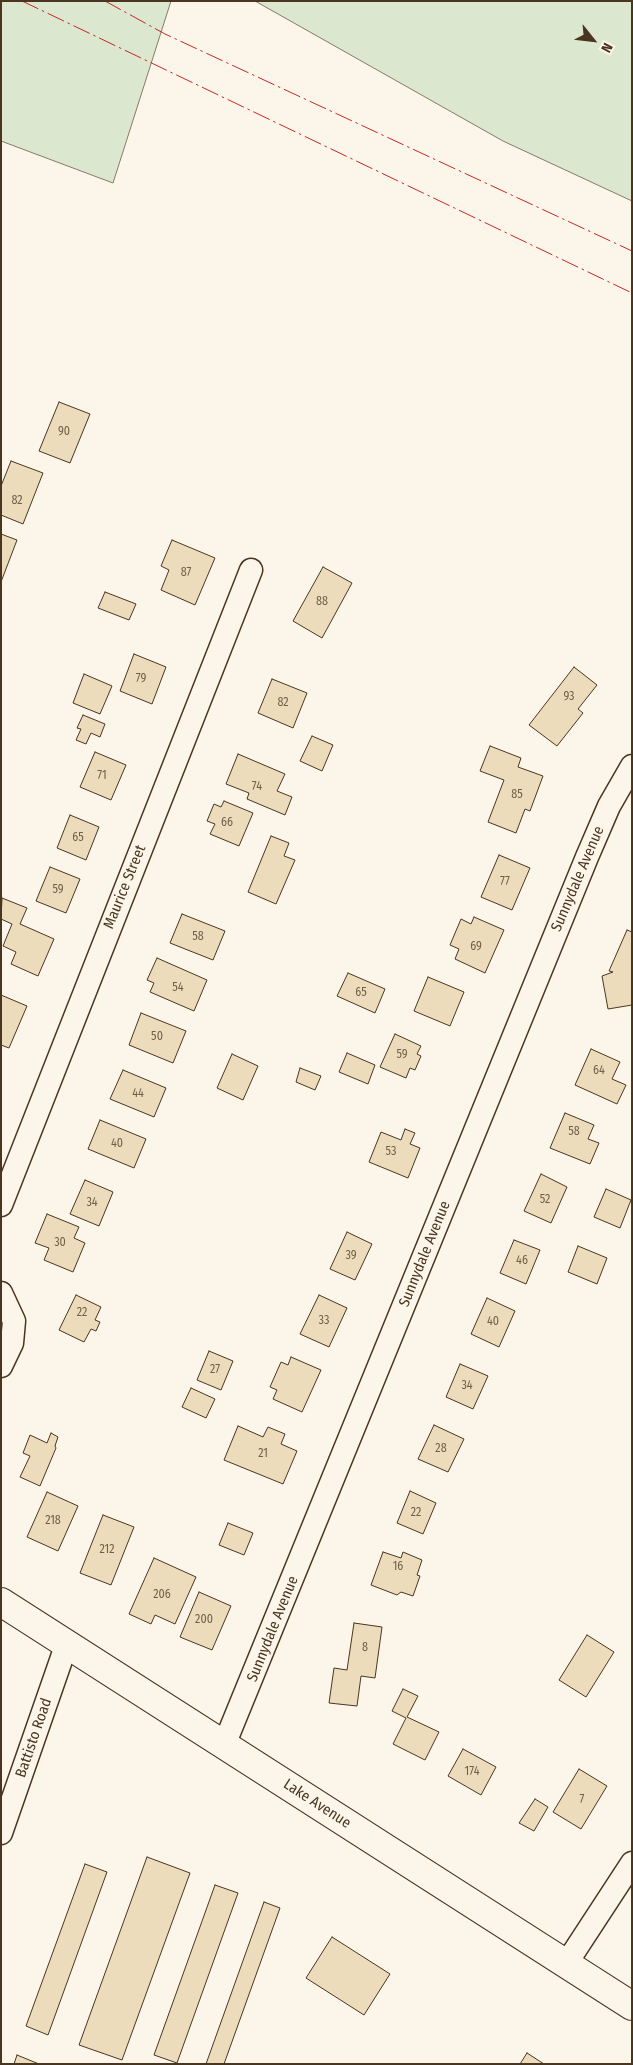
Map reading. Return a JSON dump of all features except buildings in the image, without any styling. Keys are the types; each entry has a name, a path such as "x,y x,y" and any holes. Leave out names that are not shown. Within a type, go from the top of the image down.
{"main road":[{"name":"Lake Avenue","path":"1,1602 632,2006"}],"street":[{"name":"Maurice Street","path":"1,1205 250,570"},
{"name":"Sunnydale Avenue","path":"224,1745 587,857 609,806 632,766"},
{"path":"1,1293 14,1321 12,1343 1,1366"},
{"name":"Battisto Road","path":"1,1833 67,1643"},
{"path":"566,1964 632,1863"}],"green space":[{"path":"1,1 171,1 113,183 1,141"},
{"path":"255,1 632,1 632,201 503,141"}],"power":[{"path":"22,1 632,293"},
{"path":"105,1 165,34 632,251"}]}
